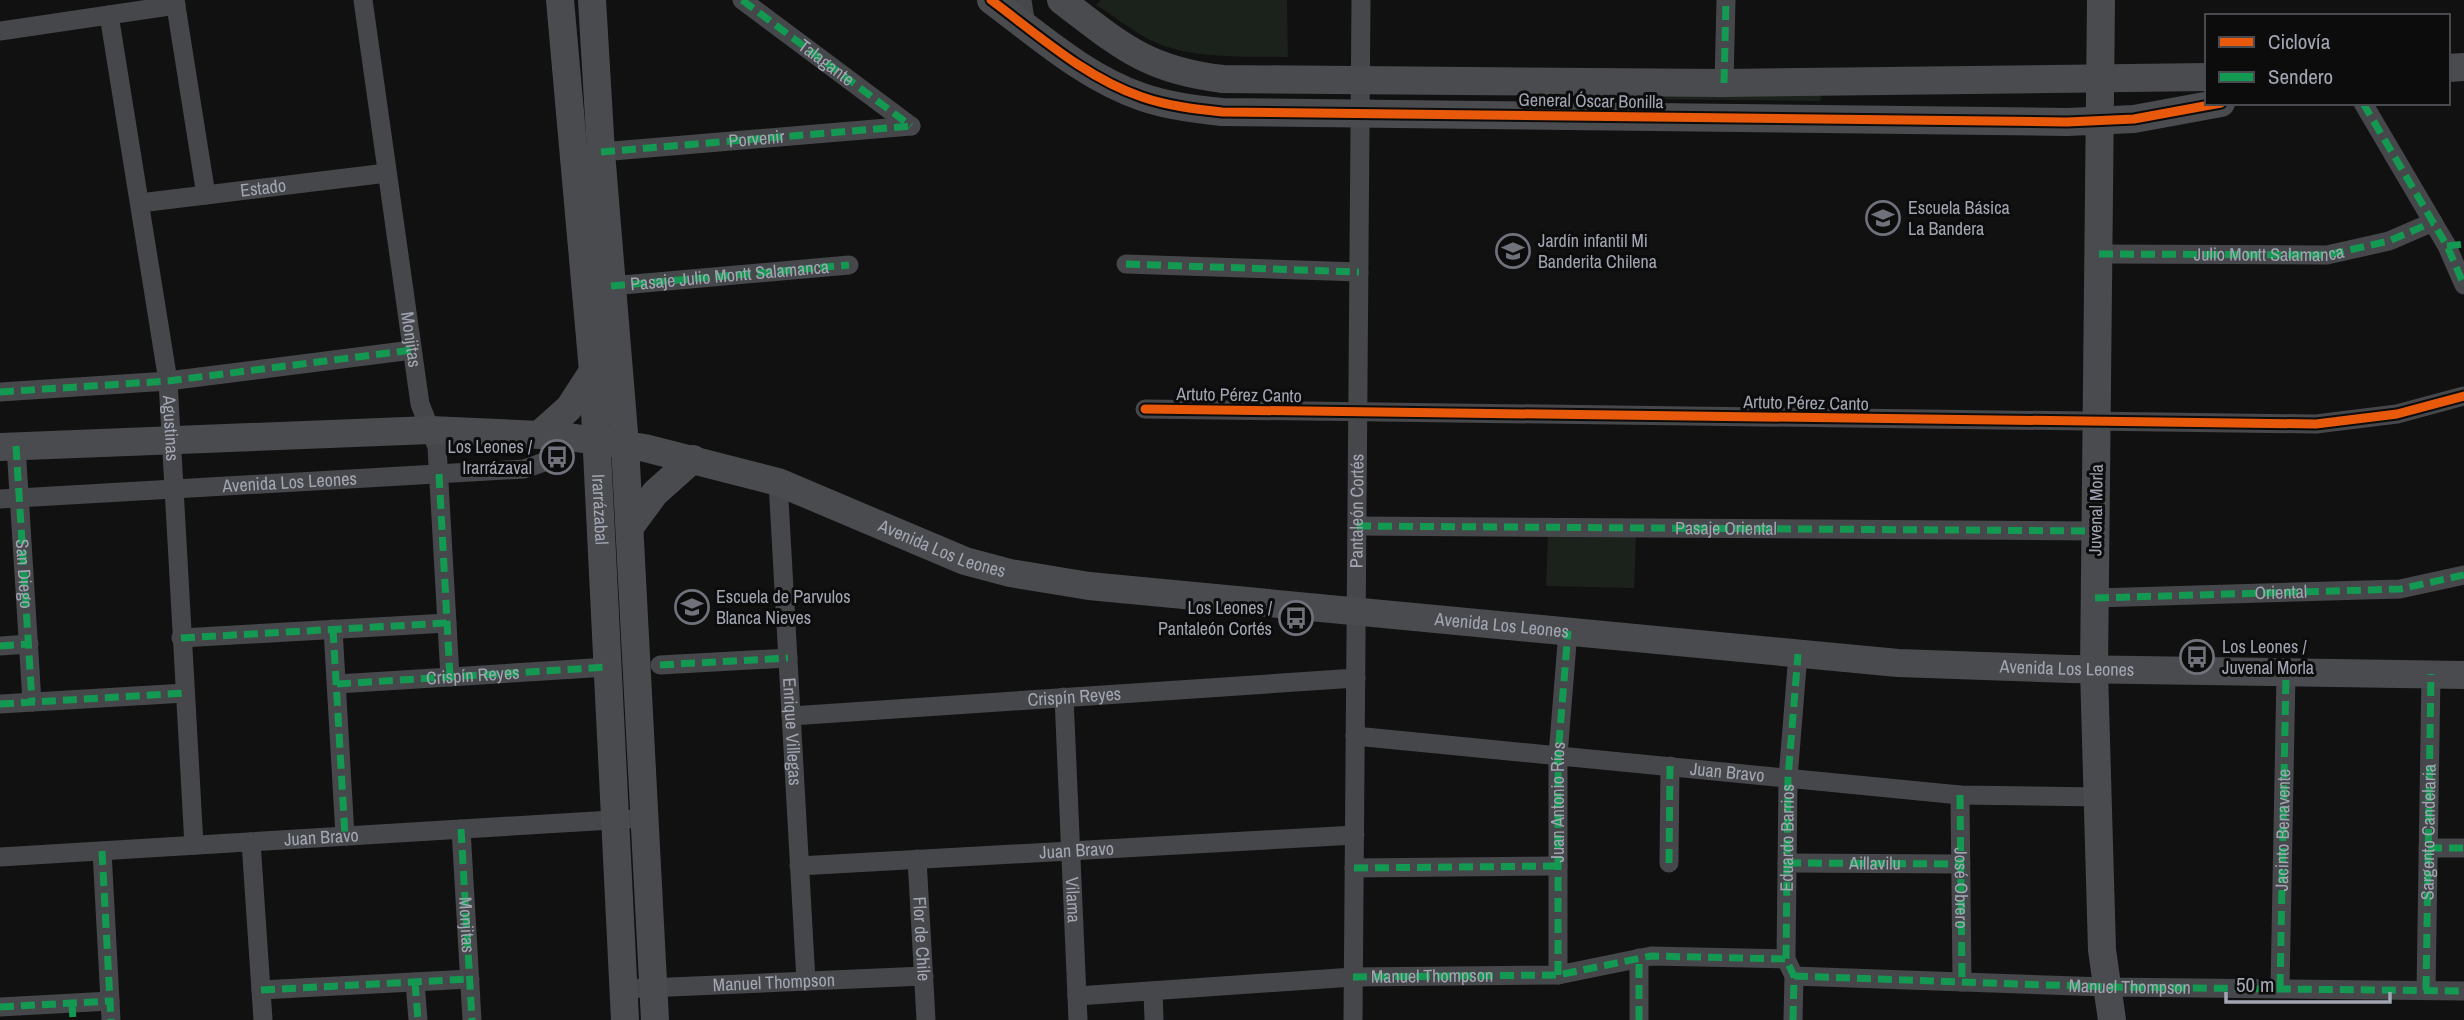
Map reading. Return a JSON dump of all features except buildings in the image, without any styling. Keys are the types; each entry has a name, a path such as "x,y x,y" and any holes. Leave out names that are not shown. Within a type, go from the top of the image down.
{"street":[{"name":"Monjitas","path":"363,0 420,404 437,447 450,677"},
{"name":"Irarrázabal","path":"560,0 593,371 625,1020"},
{"name":"Irarrázabal","path":"592,0 601,152 625,445 655,1020"},
{"name":"Talagante","path":"742,0 911,126"},
{"name":"General Óscar Bonilla","path":"991,0 1024,13 1094,74 1141,97 1223,112 2100,121 2134,119 2210,105"},
{"name":"General Óscar Bonilla","path":"1061,0 1113,40 1150,63 1188,75 1223,79 1724,83 2205,77"},
{"name":"Pantaleón Cortés","path":"1353,1020 1361,0"},
{"path":"1724,83 1726,0"},
{"name":"Juvenal Morla","path":"2101,0 2095,670 2100,797 2100,915 2106,986 2112,1020"},
{"path":"0,31 176,3 206,195"},
{"name":"Agustinas","path":"109,15 168,382 194,845"},
{"path":"2364,105 2432,222 2456,245 2464,285"},
{"name":"Porvenir","path":"601,152 911,126"},
{"name":"Estado","path":"140,203 387,173"},
{"name":"Julio Montt Salamanca","path":"2099,254 2327,255 2389,241 2432,222"},
{"path":"1126,264 1359,272"},
{"name":"Pasaje Julio Montt Salamanca","path":"611,286 849,265"},
{"path":"0,392 168,382 412,350"},
{"path":"551,435 593,371"},
{"name":"Artuto Pérez Canto","path":"1145,409 2097,423 2344,423 2397,414 2464,396"},
{"name":"Avenida Los Leones","path":"8,446 430,430 551,435 693,458 778,482 954,557 1010,573 1089,586 1798,654 1962,666 2464,675"},
{"name":"Avenida Los Leones","path":"10,499 542,466 556,453 551,435"},
{"name":"San Diego","path":"8,446 10,499 29,644 32,702"},
{"path":"629,527 655,493 693,458"},
{"name":"Enrique Villegas","path":"778,482 806,981"},
{"name":"Pasaje Oriental","path":"1357,526 2096,531"},
{"name":"Oriental","path":"2095,598 2400,589 2464,575"},
{"path":"181,638 447,623"},
{"path":"333,629 345,836"},
{"name":"Juan Antonio Ríos","path":"1558,975 1558,755 1568,631"},
{"path":"0,646 29,644"},
{"name":"Eduardo Barrios","path":"1793,1020 1787,863 1788,778 1798,654"},
{"path":"660,665 788,658"},
{"name":"Crispín Reyes","path":"337,684 608,667"},
{"name":"Jacinto Benavente","path":"2280,988 2286,673"},
{"name":"Sargento Candelaria","path":"2426,990 2431,674"},
{"name":"Crispín Reyes","path":"791,716 1356,678"},
{"path":"0,704 185,693"},
{"name":"Vilama","path":"1064,697 1078,1020"},
{"name":"Juan Bravo","path":"1355,736 1960,795 2100,797"},
{"path":"1669,863 1670,766"},
{"name":"José Obrero","path":"1960,795 1962,982"},
{"name":"Juan Bravo","path":"0,857 644,818"},
{"name":"Monjitas","path":"461,829 472,1020"},
{"name":"Juan Bravo","path":"799,866 1354,835"},
{"path":"251,842 263,1020"},
{"path":"2428,848 2464,848"},
{"path":"0,1007 73,1012 110,1011 102,851"},
{"name":"Flor de Chile","path":"917,859 926,1020"},
{"name":"Aillavilu","path":"1787,863 1961,864"},
{"path":"1354,868 1558,866"},
{"name":"Manuel Thompson","path":"1077,996 1353,977 1558,975 1663,955 1962,982 2464,991"},
{"path":"1639,958 1639,1020"},
{"name":"Manuel Thompson","path":"624,989 924,976"},
{"path":"261,990 470,979"},
{"path":"415,982 418,1020"},
{"path":"1153,990 1154,1020"}],"shaded area":[{"path":"1101,0 1287,0 1288,57 1218,56 1182,51 1143,36 1096,5"},
{"path":"1823,90 1820,101 1629,99 1646,91"},
{"path":"1548,535 1636,537 1634,588 1546,586"}],"marked path":[{"path":"742,0 911,126"},
{"path":"1724,83 1726,0"},
{"path":"2364,105 2447,246 2464,285"},
{"path":"601,152 911,126"},
{"path":"2099,254 2327,255 2389,241 2433,222"},
{"path":"2447,246 2464,244"},
{"path":"1126,264 1359,272"},
{"path":"611,286 849,265"},
{"path":"0,392 168,381 412,350"},
{"path":"16,446 32,702"},
{"path":"439,474 450,677"},
{"path":"1357,526 2096,531"},
{"path":"2095,598 2400,589 2464,575"},
{"path":"181,638 447,623"},
{"path":"333,629 345,836"},
{"path":"1558,975 1558,755 1568,631"},
{"path":"0,646 29,644"},
{"path":"1793,1020 1794,976 1786,959 1788,778 1798,654"},
{"path":"660,665 788,658"},
{"path":"337,684 608,667"},
{"path":"2280,988 2286,673"},
{"path":"2426,990 2431,674"},
{"path":"0,704 185,693"},
{"path":"1669,863 1670,766"},
{"path":"1960,795 1962,982"},
{"path":"461,829 472,1020"},
{"path":"2428,848 2464,848"},
{"path":"102,851 111,1020"},
{"path":"1787,863 1961,864"},
{"path":"1354,868 1558,866"},
{"path":"1353,977 1558,975 1651,956 1786,959"},
{"path":"1639,958 1639,1020"},
{"path":"1794,976 2106,987 2464,991"},
{"path":"261,990 470,979"},
{"path":"415,982 418,1020"},
{"path":"0,1007 110,1001"},
{"path":"72,1003 73,1020"}],"cycle path":[{"path":"991,0 1063,55 1121,89 1162,103 1222,112 2067,122 2134,119 2210,105"},
{"path":"1145,409 2316,424 2397,414 2464,396"}],"place":[{"name":"Escuela Básica La Bandera","path":"1883,218"},
{"name":"Jardín infantil Mi Banderita Chilena","path":"1513,251"},
{"name":"Los Leones / Irarrázaval","path":"557,457"},
{"name":"Escuela de Parvulos Blanca Nieves","path":"692,607"},
{"name":"Los Leones / Pantaleón Cortés","path":"1296,618"},
{"name":"Los Leones / Juvenal Morla","path":"2197,657"}]}
